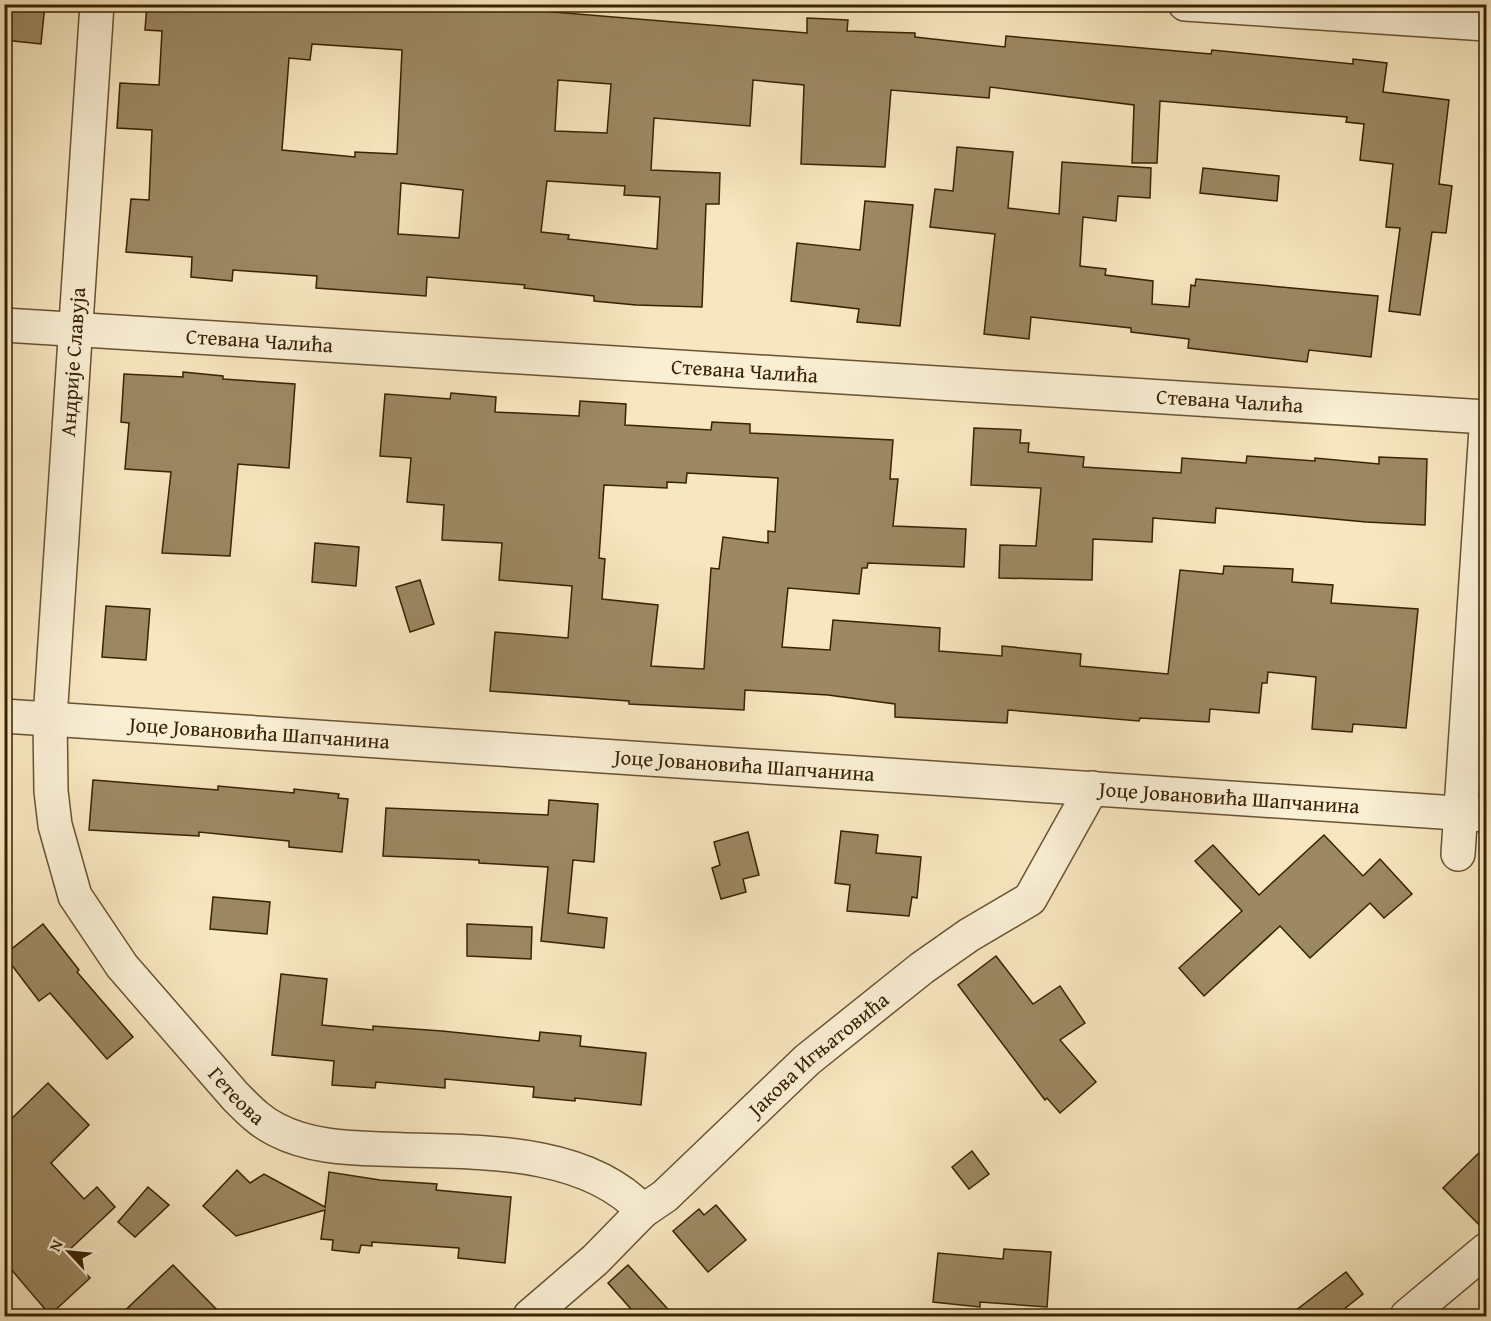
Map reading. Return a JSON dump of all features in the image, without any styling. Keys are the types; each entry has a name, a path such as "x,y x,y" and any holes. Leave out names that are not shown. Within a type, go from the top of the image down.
{"street":[{"name":"Андрије Славуја","path":"50,719 97,4"},
{"path":"1185,4 1486,24"},
{"name":"Стевана Чалића","path":"4,325 1486,417"},
{"path":"1458,854 1474,814 1486,429"},
{"name":"Јоце Јовановића Шапчанина","path":"4,716 1474,814"},
{"name":"Гетеова","path":"50,719 51,791 55,825 75,896 122,966 254,1115 277,1131 309,1142 351,1148 506,1155 572,1168 614,1186 643,1211"},
{"name":"Јакова Игњатовића","path":"530,1317 595,1260 643,1211 664,1196 771,1092 849,1025 922,968 969,935 1030,899 1092,788"},
{"path":"1407,1317 1486,1250"}],"building":[{"path":"4,4 45,4 41,44 4,40"},
{"path":"147,4 455,4 807,33 807,18 848,20 847,31 915,33 915,37 1005,47 1006,36 1211,54 1212,50 1353,64 1353,59 1387,63 1383,92 1449,100 1439,184 1452,186 1446,233 1432,232 1420,315 1389,311 1400,228 1386,227 1393,164 1360,160 1364,124 1346,122 1347,117 1160,101 1157,163 1132,163 1134,105 990,87 989,98 891,90 885,167 801,164 804,85 753,80 750,126 654,118 651,170 720,173 719,204 706,204 702,307 594,301 594,296 524,288 525,285 427,277 426,296 316,288 317,276 233,270 232,281 191,277 192,257 126,252 131,199 149,200 152,130 117,128 120,83 159,85 162,31 145,30","holes":["312,44 402,50 397,154 355,152 355,157 282,150 289,58 310,60","558,80 611,84 607,133 555,131","547,181 625,186 624,195 660,197 657,249 568,239 569,235 541,232","401,183 463,190 459,238 398,234"]},
{"path":"957,147 1013,152 1008,208 1059,214 1062,162 1151,168 1150,198 1118,196 1116,221 1083,217 1080,266 1106,269 1105,275 1153,281 1152,304 1189,307 1191,285 1195,286 1196,279 1378,296 1371,357 1309,350 1307,362 1188,348 1189,339 1131,332 1131,328 1031,317 1029,339 984,334 995,234 930,227 935,189 953,191"},
{"path":"1203,168 1279,176 1277,201 1200,193"},
{"path":"865,201 913,205 900,326 857,322 859,309 791,301 797,243 860,250"},
{"path":"183,372 223,376 223,379 295,384 289,468 238,464 230,556 162,553 171,472 125,469 129,423 121,422 124,374 183,377"},
{"path":"451,393 496,397 495,412 579,416 580,401 626,404 625,425 711,430 712,422 750,424 750,433 893,440 890,479 898,479 893,526 966,529 964,567 868,563 867,568 862,568 859,594 788,588 782,647 830,650 833,620 940,628 939,651 1002,656 1002,646 1081,654 1080,666 1168,674 1180,570 1223,574 1224,566 1293,569 1292,582 1333,585 1331,603 1418,609 1406,728 1353,724 1352,732 1312,729 1316,677 1268,672 1267,683 1262,683 1259,713 1210,709 1209,722 1140,718 1139,721 1008,710 1007,723 895,717 895,704 828,695 745,690 744,710 629,704 629,701 490,691 495,632 568,638 572,586 499,580 502,543 442,540 444,505 407,502 411,458 380,456 385,394 450,399","holes":["687,473 778,478 775,532 768,531 768,543 723,537 719,569 711,568 704,669 651,666 658,605 602,599 605,559 599,558 604,485 667,488 667,482 686,483"]},
{"path":"974,428 1021,430 1020,443 1029,443 1028,452 1084,457 1083,467 1181,473 1182,458 1246,463 1247,456 1315,461 1315,458 1379,464 1379,457 1427,459 1425,525 1216,508 1215,523 1153,518 1152,542 1093,539 1092,580 999,578 1000,545 1036,546 1041,488 971,485"},
{"path":"315,543 359,547 356,586 312,582"},
{"path":"420,580 434,624 410,632 396,587"},
{"path":"106,606 150,609 146,660 102,657"},
{"path":"93,780 218,790 218,786 294,793 294,789 339,794 338,798 348,799 342,852 289,847 289,841 199,832 199,836 89,830"},
{"path":"549,800 598,804 594,862 573,860 568,913 607,918 604,948 541,941 548,867 479,863 479,860 383,856 386,808 548,815"},
{"path":"841,831 878,835 876,853 921,857 917,898 912,897 909,916 847,911 850,885 835,883"},
{"path":"748,832 759,875 743,879 746,892 721,899 712,868 720,865 714,842"},
{"path":"1324,835 1363,876 1380,859 1412,894 1384,918 1370,903 1310,958 1280,926 1204,996 1179,968 1242,911 1195,861 1213,845 1259,895"},
{"path":"213,897 270,902 267,934 210,929"},
{"path":"43,924 79,970 77,972 133,1037 107,1059 50,993 39,1001 4,955"},
{"path":"467,924 532,927 531,959 467,956"},
{"path":"996,956 1033,1004 1060,986 1085,1023 1060,1040 1096,1082 1060,1113 1047,1098 1045,1100 958,985"},
{"path":"281,974 327,979 322,1025 373,1030 373,1026 442,1031 539,1041 540,1032 581,1036 580,1046 646,1053 641,1105 575,1098 575,1101 533,1097 534,1087 445,1079 445,1088 376,1082 375,1088 332,1085 334,1061 272,1055"},
{"path":"48,1083 89,1125 51,1163 84,1199 97,1187 115,1207 67,1252 90,1278 50,1315 4,1261 4,1126"},
{"path":"1486,1146 1486,1232 1443,1188"},
{"path":"972,1151 989,1174 969,1189 952,1167"},
{"path":"237,1170 250,1183 264,1174 325,1207 329,1172 380,1180 437,1184 436,1190 511,1197 505,1263 458,1258 459,1248 372,1242 372,1246 361,1245 359,1253 332,1250 333,1240 321,1239 325,1210 236,1236 203,1206"},
{"path":"148,1187 169,1205 135,1237 118,1222"},
{"path":"716,1205 746,1240 708,1272 673,1231 699,1209 704,1215"},
{"path":"1004,1249 1051,1252 1047,1307 980,1302 980,1307 933,1302 938,1253 1003,1259"},
{"path":"173,1265 224,1317 118,1317"},
{"path":"628,1265 675,1317 638,1317 608,1283"},
{"path":"1346,1272 1363,1294 1334,1317 1287,1317"}]}
